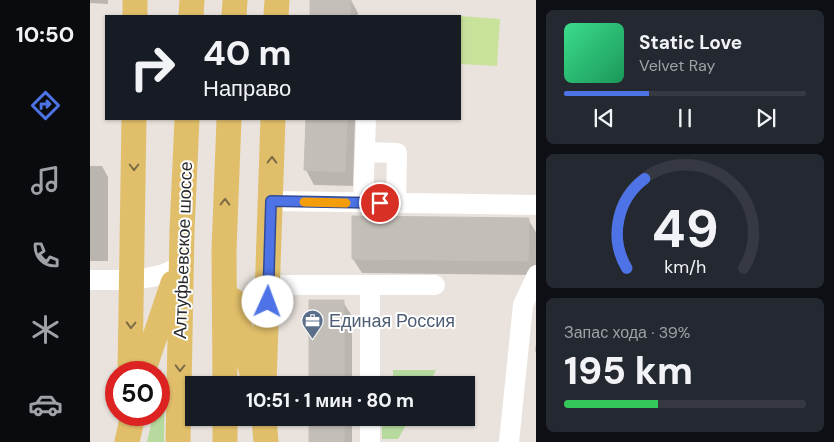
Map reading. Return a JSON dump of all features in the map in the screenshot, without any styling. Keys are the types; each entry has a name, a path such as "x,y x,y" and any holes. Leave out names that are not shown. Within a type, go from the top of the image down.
{"main road":[{"path":"135,0 135,15"},
{"path":"191,15 192,0"},
{"path":"234,15 235,0"},
{"path":"276,15 277,0"},
{"path":"130,361 134,120"},
{"name":"Алтуфьевское шоссе","path":"178,442 182,231 187,120"},
{"path":"224,376 224,250 229,120"},
{"path":"264,376 273,120"},
{"path":"147,361 165,309 176,268 182,231"},
{"path":"224,250 230,288 253,376"},
{"path":"238,376 268,285"},
{"path":"127,442 128,426"},
{"path":"127,442 131,426"},
{"path":"265,426 266,442"}],"street":[{"path":"363,203 366,120"},
{"path":"365,152 397,153 396,204"},
{"path":"271,201 536,205"},
{"path":"90,280 156,276 168,273 176,268"},
{"path":"509,442 523,305 536,275"},
{"path":"268,285 435,285"},
{"path":"370,285 370,376"},
{"path":"370,426 370,442"}],"green space":[{"path":"461,16 500,19 497,66 461,64"},
{"path":"393,370 436,370 433,376 393,376"},
{"path":"151,426 164,426 164,442 147,442"},
{"path":"382,426 405,426 398,439 382,439"}],"building":[{"path":"310,0 351,0 350,15 310,15"},
{"path":"306,120 347,120 345,172 304,170"},
{"path":"352,216 529,218 528,261 352,259"},
{"path":"309,300 344,300 344,376 309,376"},
{"path":"309,426 344,426 344,442 309,442"}],"slow traffic":[{"path":"304,202 346,203"}],"place":[{"name":"Единая Россия","path":"313,340"}],"route":[{"path":"268,302 271,201 380,203"}]}
